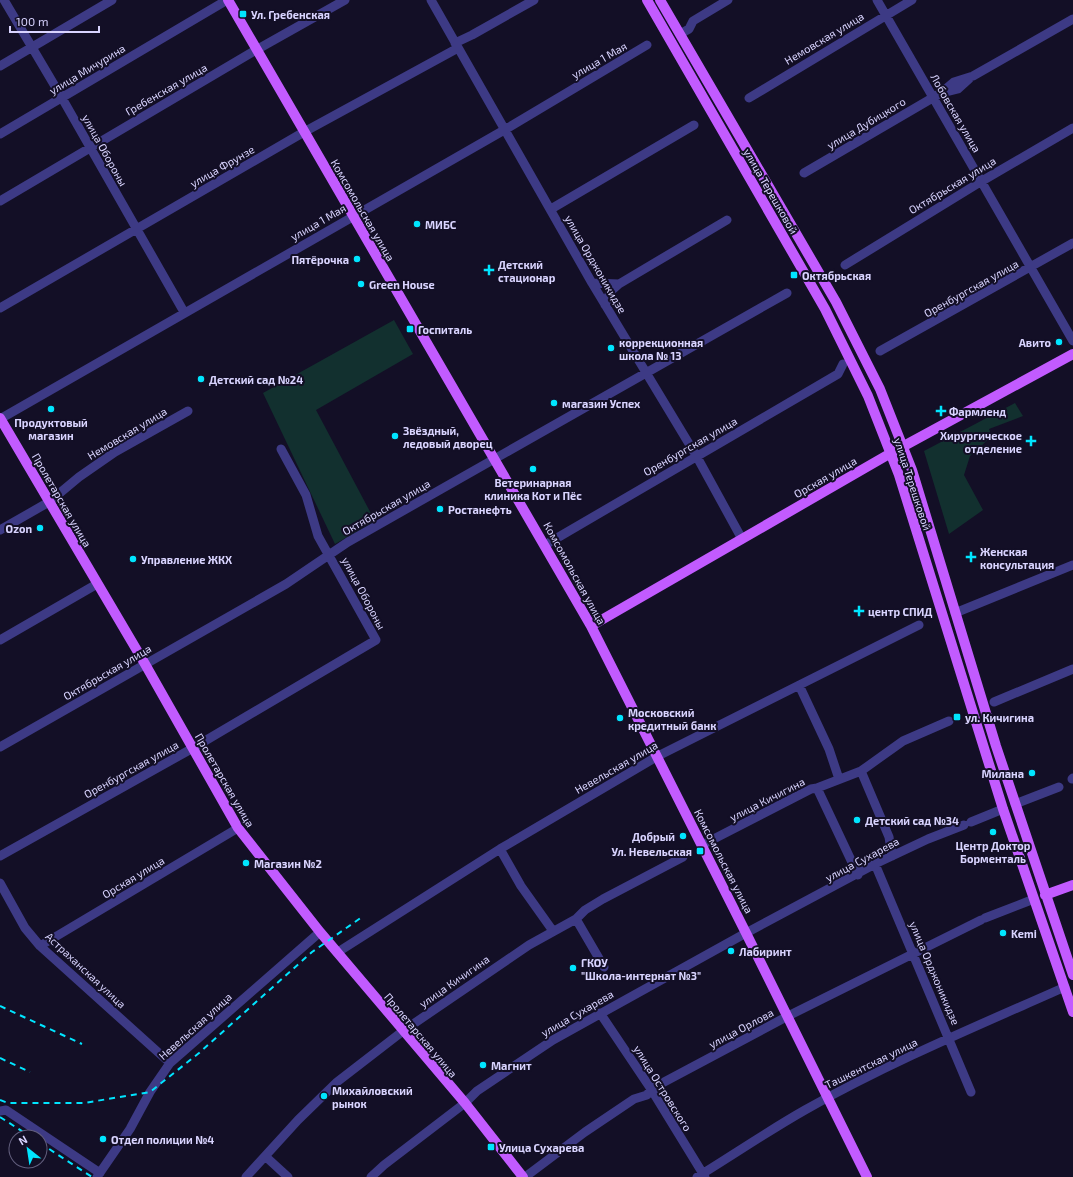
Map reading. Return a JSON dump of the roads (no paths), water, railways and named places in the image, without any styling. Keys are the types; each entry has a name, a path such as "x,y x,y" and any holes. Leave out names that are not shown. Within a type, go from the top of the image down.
{"main road":[{"name":"Комсомольская улица","path":"228,0 352,216 495,458 591,626 658,756 867,1177"},
{"name":"улица Терешковой","path":"647,0 825,309 868,396 891,453 1003,809 1073,1012"},
{"name":"улица Терешковой","path":"660,0 857,342 880,389 912,470 1015,804 1073,975"},
{"name":"Орская улица","path":"591,626 891,453 1073,354"},
{"name":"Пролетарская улица","path":"0,418 145,664 238,828 320,932 465,1103 524,1177"},
{"path":"1045,895 1073,885"}],"street":[{"name":"улица Обороны","path":"2,0 62,98 184,312"},
{"path":"0,66 112,0"},
{"name":"улица Мичурина","path":"0,134 228,0"},
{"name":"Гребенская улица","path":"0,201 256,50 345,0"},
{"name":"улица Орджоникидзе","path":"431,0 506,129 592,283 697,457 742,539"},
{"name":"улица Фрунзе","path":"0,308 534,0"},
{"path":"680,34 689,29 693,21 728,0"},
{"name":"Лобовская улица","path":"877,0 937,95 982,181 1073,341"},
{"name":"Немовская улица","path":"749,98 912,0"},
{"name":"улица Дубицкого","path":"804,174 937,95 954,82 974,76 1073,19"},
{"name":"улица 1 Мая","path":"0,418 506,129 648,45"},
{"path":"551,209 694,125"},
{"name":"Октябрьская улица","path":"845,265 982,181 1073,128"},
{"path":"605,305 610,292 618,284 727,220"},
{"name":"Оренбургская улица","path":"880,352 1032,268 1073,243"},
{"path":"592,283 618,284"},
{"name":"Октябрьская улица","path":"0,747 279,587 330,554 495,458 787,293"},
{"name":"Оренбургская улица","path":"545,545 838,374 843,364"},
{"name":"Немовская улица","path":"0,530 49,502 79,477 115,452 188,411"},
{"name":"улица Обороны","path":"281,449 306,495 318,536 330,554 376,640"},
{"path":"955,613 1073,565"},
{"path":"0,640 97,584"},
{"name":"Невельская улица","path":"338,952 500,849 658,756 920,625"},
{"name":"Оренбургская улица","path":"0,856 193,748 376,640"},
{"path":"994,702 1073,669"},
{"path":"799,685 829,749 839,779"},
{"name":"улица Кичигина","path":"702,845 804,793 861,770 903,741 949,721"},
{"path":"861,770 889,837 892,856"},
{"path":"1015,804 1059,787"},
{"path":"817,788 858,875"},
{"name":"улица Сухарева","path":"371,1177 384,1164 465,1103 477,1091 528,1055 600,1012 746,933 858,875 875,864 928,839 1003,809"},
{"name":"Орская улица","path":"40,946 238,828"},
{"path":"500,849 521,886 553,931"},
{"name":"улица Кичигина","path":"246,1177 298,1120 337,1082 403,1031 483,975 553,931 576,919 585,910 603,899 684,857"},
{"name":"улица Орджоникидзе","path":"875,864 972,1092"},
{"name":"Астраханская улица","path":"0,883 25,928 40,946 170,1063"},
{"name":"улица Орлова","path":"524,1177 585,1132 634,1099 647,1095 651,1089 788,1016 913,953 983,919 1034,899"},
{"path":"576,919 604,967"},
{"name":"Невельская улица","path":"98,1175 130,1129 150,1092 170,1063 320,932"},
{"name":"Ташкентская улица","path":"701,1176 782,1124 828,1098 949,1038 1065,987"},
{"name":"улица Островского","path":"600,1012 651,1089 701,1176"},
{"path":"0,1111 6,1110 98,1175"},
{"path":"266,1156 288,1177"}],"railway":[{"path":"0,1100 8,1103 84,1103 150,1092 199,1053 312,952 362,917"},
{"path":"0,1006 82,1044"},
{"path":"0,1058 30,1072"},
{"path":"0,1117 19,1129"},
{"path":"48,1148 92,1177"}],"place":[{"name":"Ул. Гребенская","path":"243,14"},
{"name":"МИБС","path":"417,224"},
{"name":"Пятёрочка","path":"357,259"},
{"name":"Детский стационар","path":"489,270"},
{"name":"Октябрьская","path":"794,275"},
{"name":"Green House","path":"361,284"},
{"name":"Госпиталь","path":"410,329"},
{"name":"Авито","path":"1059,342"},
{"name":"коррекционная школа № 13","path":"611,348"},
{"name":"Детский сад №24","path":"201,379"},
{"name":"магазин Успех","path":"554,403"},
{"name":"Продуктовый магазин","path":"51,409"},
{"name":"Фармленд","path":"941,411"},
{"name":"Звёздный, ледовый дворец","path":"395,436"},
{"name":"Хирургическое отделение","path":"1031,441"},
{"name":"Ветеринарная клиника Кот и Пёс","path":"533,469"},
{"name":"Ростанефть","path":"440,509"},
{"name":"Ozon","path":"40,528"},
{"name":"Женская консультация","path":"971,557"},
{"name":"Управление ЖКХ","path":"133,559"},
{"name":"центр СПИД","path":"859,611"},
{"name":"ул. Кичигина","path":"957,717"},
{"name":"Московский кредитный банк","path":"620,718"},
{"name":"Милана","path":"1032,773"},
{"name":"Детский сад №34","path":"857,820"},
{"name":"Центр Доктор Борменталь","path":"993,832"},
{"name":"Добрый","path":"683,836"},
{"name":"Ул. Невельская","path":"700,851"},
{"name":"Магазин №2","path":"246,863"},
{"name":"Kemi","path":"1003,933"},
{"name":"Лабиринт","path":"731,951"},
{"name":"ГКОУ \"Школа-интернат №3\"","path":"573,968"},
{"name":"Магнит","path":"483,1065"},
{"name":"Михайловский рынок","path":"324,1096"},
{"name":"Отдел полиции №4","path":"103,1139"},
{"name":"Улица Сухарева","path":"491,1147"}]}
